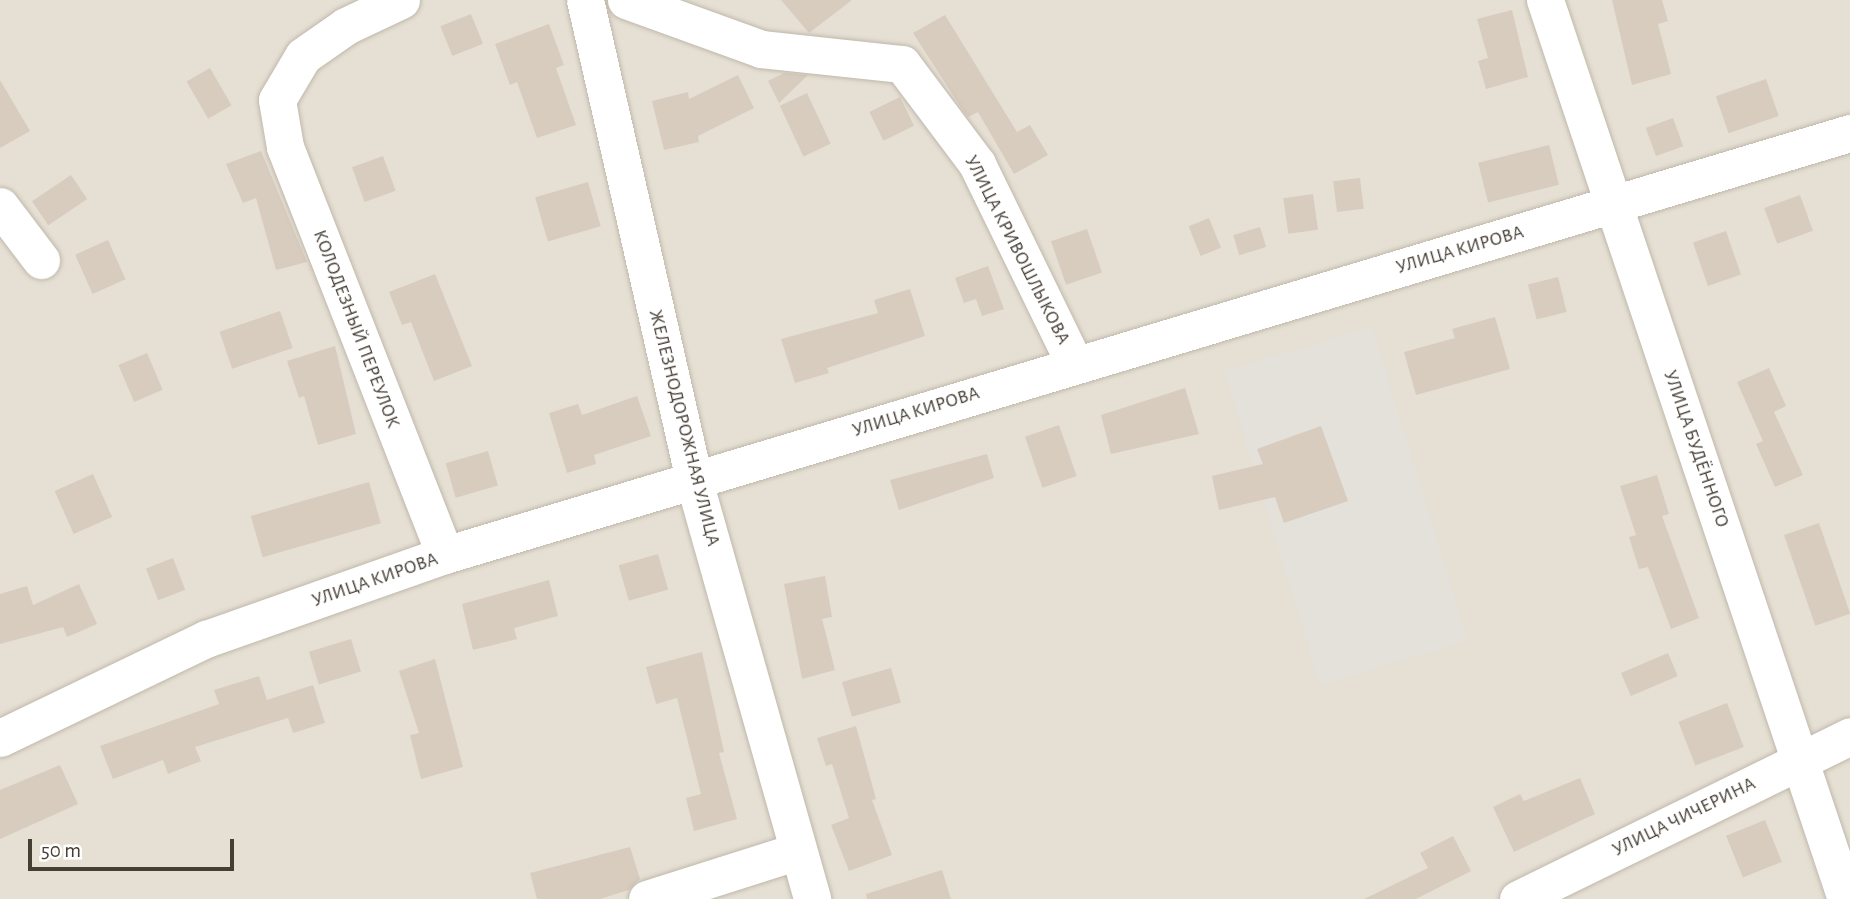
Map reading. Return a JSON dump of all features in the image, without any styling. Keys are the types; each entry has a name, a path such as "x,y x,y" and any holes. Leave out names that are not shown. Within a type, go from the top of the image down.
{"street":[{"name":"КОЛОДЕЗНЫЙ ПЕРЕУЛОК","path":"401,0 346,26 303,56 277,100 285,147 445,555"},
{"name":"ЖЕЛЕЗНОДОРОЖНАЯ УЛИЦА","path":"585,0 694,481 812,899"},
{"name":"УЛИЦА КРИВОШЛЫКОВА","path":"626,0 761,49 902,64 977,164 1074,363"},
{"name":"УЛИЦА БУДЁННОГО","path":"1545,0 1802,758 1846,899"},
{"name":"УЛИЦА КИРОВА","path":"0,738 206,639 445,555 1074,363 1850,133"},
{"path":"0,206 41,260"},
{"name":"УЛИЦА ЧИЧЕРИНА","path":"1518,899 1850,736"},
{"path":"647,899 798,851"}],"shaded area":[{"path":"0,0 1850,0 1850,899 0,899"},
{"path":"1372,326 1468,641 1320,686 1224,371"}],"building":[{"path":"781,0 852,0 809,33"},
{"path":"1612,0 1662,0 1668,21 1658,24 1671,74 1632,85"},
{"path":"1512,10 1528,77 1486,89 1478,61 1488,58 1477,19"},
{"path":"471,14 483,44 452,56 440,26"},
{"path":"945,15 1017,132 1030,125 1048,155 1014,174 978,112 968,117 962,109 913,33"},
{"path":"549,24 564,65 556,68 576,125 537,138 517,82 510,85 495,44"},
{"path":"210,68 232,105 208,119 187,82"},
{"path":"784,73 808,75 779,103 768,81"},
{"path":"738,75 754,108 698,136 699,142 664,150 652,101 688,92 689,99"},
{"path":"1766,79 1779,116 1729,133 1716,96"},
{"path":"0,80 30,131 0,148"},
{"path":"807,93 831,144 803,156 780,106"},
{"path":"900,97 914,126 883,141 869,112"},
{"path":"1673,118 1683,146 1656,156 1646,128"},
{"path":"1549,145 1559,185 1488,202 1478,163"},
{"path":"261,151 307,262 276,270 256,198 243,203 226,164"},
{"path":"383,156 396,191 365,202 352,167"},
{"path":"71,175 87,199 48,225 32,201"},
{"path":"1360,178 1364,209 1337,212 1333,181"},
{"path":"588,182 601,226 548,241 535,197"},
{"path":"1313,194 1318,230 1288,234 1283,198"},
{"path":"1800,195 1813,231 1777,244 1764,208"},
{"path":"1209,218 1221,248 1201,256 1189,226"},
{"path":"1260,227 1266,247 1239,255 1233,235"},
{"path":"1087,229 1102,272 1066,285 1051,241"},
{"path":"1726,231 1741,274 1708,286 1693,242"},
{"path":"108,240 125,279 93,294 75,255"},
{"path":"988,266 1004,309 982,316 976,299 964,303 955,278"},
{"path":"435,274 472,366 434,381 411,322 402,325 389,292"},
{"path":"1558,277 1567,312 1537,319 1528,284"},
{"path":"910,289 925,336 827,368 829,373 795,383 781,339 878,313 874,300"},
{"path":"280,311 293,348 232,369 219,332"},
{"path":"1495,317 1510,369 1416,395 1404,352 1455,338 1452,329"},
{"path":"335,346 356,434 318,445 304,396 299,398 287,361"},
{"path":"147,353 163,390 134,402 118,365"},
{"path":"1769,368 1786,406 1774,412 1803,475 1775,487 1756,444 1763,441 1737,382"},
{"path":"1185,388 1199,434 1111,454 1101,415"},
{"path":"637,396 651,436 594,455 596,464 567,473 549,413 578,404 582,415"},
{"path":"1059,425 1077,476 1043,488 1025,437"},
{"path":"1321,426 1348,501 1284,523 1275,497 1219,510 1212,476 1263,464 1257,449"},
{"path":"488,451 498,486 456,498 446,463"},
{"path":"987,454 994,478 899,510 890,480"},
{"path":"93,474 112,517 74,534 55,491"},
{"path":"1657,475 1669,514 1662,516 1699,618 1671,629 1648,567 1639,569 1629,537 1636,535 1620,486"},
{"path":"369,482 381,523 263,557 251,516"},
{"path":"1819,523 1850,614 1815,626 1784,535"},
{"path":"658,554 668,590 629,601 619,565"},
{"path":"173,558 185,590 158,600 146,568"},
{"path":"825,576 832,617 822,619 835,670 802,679 784,584"},
{"path":"549,580 558,616 514,628 517,639 473,650 462,604"},
{"path":"79,584 97,624 67,637 63,627 0,644 0,594 27,586 33,605"},
{"path":"351,639 361,672 319,684 309,652"},
{"path":"702,652 724,752 719,753 737,819 694,831 686,798 701,794 677,698 656,704 646,667"},
{"path":"1668,653 1678,676 1631,696 1621,673"},
{"path":"435,659 463,767 421,779 410,735 419,733 399,671"},
{"path":"891,668 901,703 852,717 842,682"},
{"path":"259,676 267,700 313,685 325,723 293,733 288,718 195,747 201,761 168,774 163,760 113,779 100,746 219,704 214,690"},
{"path":"1727,703 1744,747 1695,766 1678,722"},
{"path":"856,726 876,799 872,800 892,855 849,871 831,825 849,818 832,764 826,766 817,738"},
{"path":"60,765 78,804 0,839 0,790"},
{"path":"1580,778 1595,814 1514,852 1493,807 1520,794 1524,801"},
{"path":"1765,820 1782,862 1743,877 1726,836"},
{"path":"1453,836 1471,871 1416,899 1364,899 1428,868 1420,853"},
{"path":"630,847 640,879 629,890 600,899 537,899 530,873"},
{"path":"942,870 951,899 867,899 866,894"}]}
